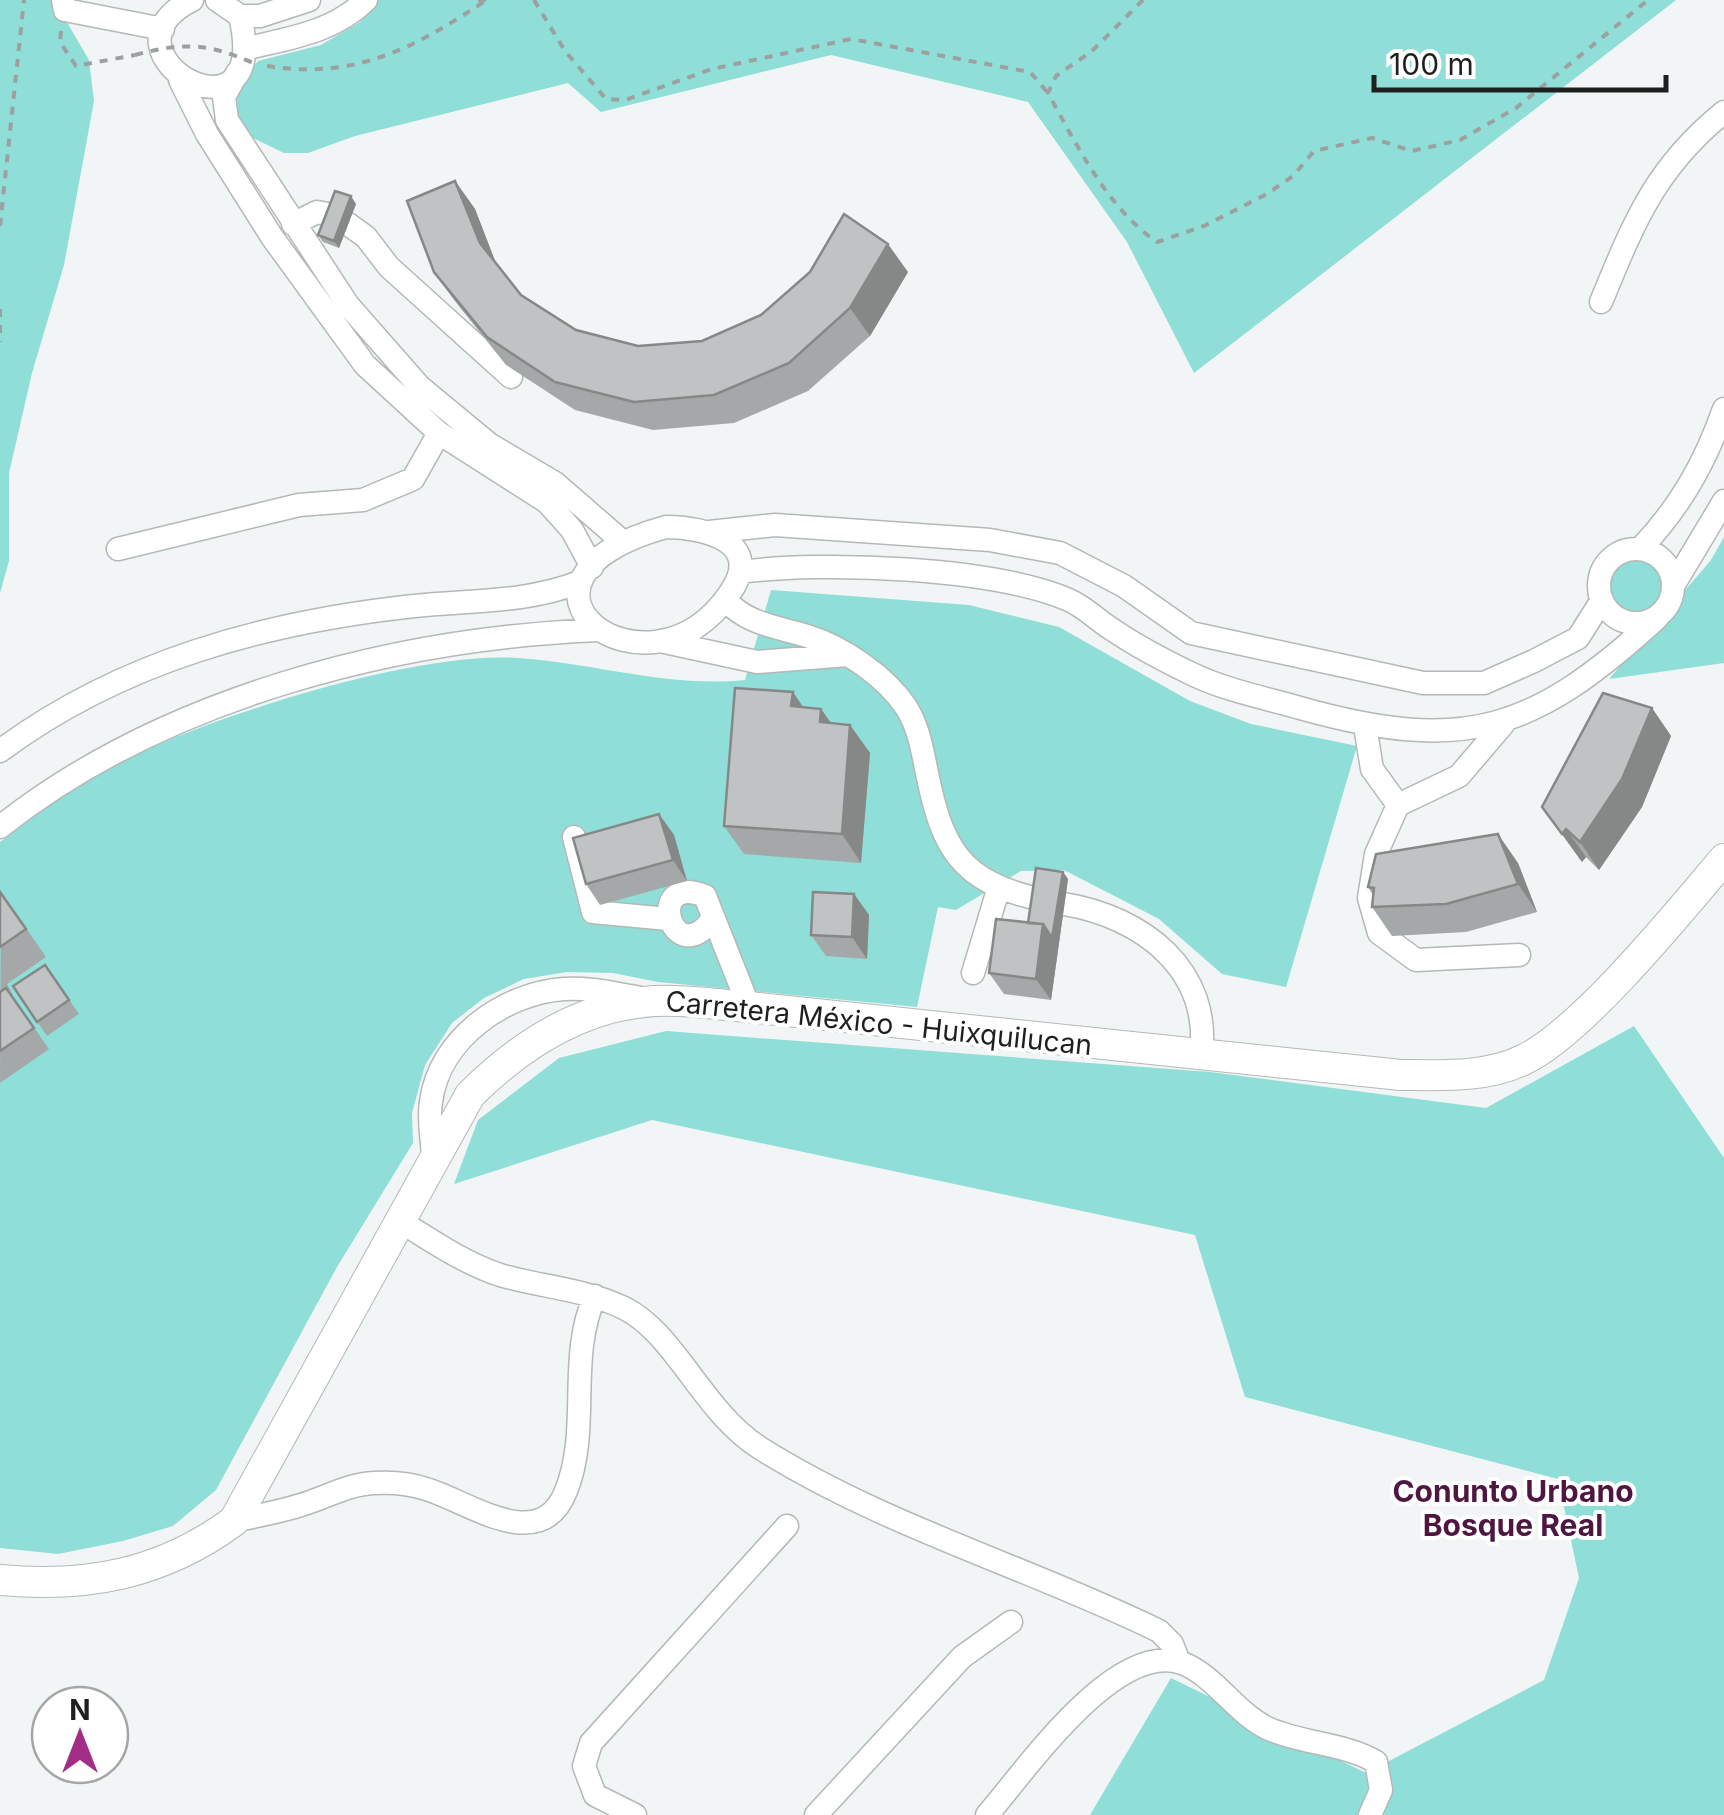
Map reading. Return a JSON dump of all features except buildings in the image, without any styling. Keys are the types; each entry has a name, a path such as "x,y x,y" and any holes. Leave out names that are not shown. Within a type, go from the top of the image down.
{"main road":[{"name":"Carretera México - Huixquilucan","path":"0,1580 50,1584 130,1575 192,1550 234,1521 470,1095 502,1062 576,1019 654,1001 749,1006 1401,1074 1484,1072 1513,1064 1547,1046 1572,1024 1724,859"}],"street":[{"path":"63,0 66,10 101,8 163,29"},
{"path":"192,0 176,8 163,29 163,54 272,237 365,365 438,433 547,502 572,530 586,575 576,598 581,614 600,630 636,644 658,641 705,621 725,600 740,572 738,555 727,539 709,532"},
{"path":"217,0 240,16 260,16 309,0"},
{"path":"180,80 199,88 220,85 246,61 313,33 352,13 366,0"},
{"path":"240,16 246,61 224,96 227,120 348,305 420,387 489,444 555,483 623,542"},
{"path":"1601,302 1642,203 1692,138 1724,112"},
{"path":"293,224 318,212 366,236 389,267 511,377"},
{"path":"1641,548 1671,517 1709,453 1724,409"},
{"path":"118,549 299,505 363,500 413,480 438,433"},
{"path":"740,572 788,566 942,575 1016,586 1071,601 1124,638 1197,676 1365,726 1476,731 1532,711 1580,681 1656,618 1668,604 1672,586 1724,501"},
{"path":"0,751 102,686 240,636 360,613 526,598 586,575 623,542 666,528 709,532 775,525 990,540 1060,553 1124,586 1190,633 1424,683 1484,683 1578,638 1602,600 1603,569 1626,549 1641,548 1664,561 1672,586"},
{"path":"725,600 741,617 808,636 848,655 905,706 922,742 938,820 950,849 967,870 998,890 1038,899"},
{"path":"1602,600 1611,614 1625,623 1642,624 1656,618"},
{"path":"0,827 40,795 111,752 279,686 449,644 516,634 600,630"},
{"path":"658,641 757,662 786,663 848,655"},
{"path":"1508,720 1460,776 1398,804 1376,854 1369,898 1378,932 1416,960 1520,955"},
{"path":"1365,726 1372,769 1398,804"},
{"path":"574,837 593,912 668,919"},
{"path":"712,921 702,932 689,936 676,931 668,919 669,905 678,894 692,890 705,896 749,1006"},
{"path":"973,973 998,890"},
{"path":"1064,904 1118,920 1151,939 1177,964 1201,1003 1201,1056"},
{"path":"433,1156 430,1102 441,1069 460,1038 488,1016 526,995 565,988 654,1001"},
{"path":"400,1221 445,1250 498,1274 595,1296 652,1326 716,1413 756,1446 867,1506 1148,1626 1172,1644 1179,1662 1266,1728 1376,1762 1381,1790 1370,1815"},
{"path":"234,1521 368,1483 400,1482 429,1489 482,1514 516,1524 538,1520 556,1510 573,1468 582,1334 595,1296"},
{"path":"635,1815 595,1795 584,1766 591,1743 787,1526"},
{"path":"816,1815 962,1657 1011,1622"},
{"path":"986,1815 1103,1685 1140,1664 1179,1662"}],"path":[{"path":"0,226 24,0"},
{"path":"62,28 60,42 76,66 175,44 220,49 246,61 337,69 431,39 484,0"},
{"path":"534,0 565,51 606,99 625,100 712,69 851,40 1030,72 1048,93 1136,228 1157,242 1204,226 1267,194 1293,176 1314,151 1372,138 1412,151 1460,140 1516,108 1648,0"},
{"path":"1048,93 1056,76 1092,51 1142,0"},
{"path":"0,309 0,342"}],"shaded area":[{"path":"0,0 54,0 89,60 94,101 64,265 32,373 9,473 9,561 0,593"},
{"path":"379,0 1676,0 1194,373 1127,242 1028,102 831,55 601,112 568,83 355,136 308,153 284,153 251,137 238,120 237,96 241,81 258,61 321,45 360,22"},
{"path":"1724,537 1724,663 1609,679 1711,560"},
{"path":"1636,558 1656,566 1664,586 1656,606 1636,614 1616,606 1608,586 1616,566"},
{"path":"771,590 969,605 1059,627 1190,701 1251,724 1357,746 1286,987 1222,974 1159,919 1064,870 1021,871 956,910 938,907 917,1007 658,982 613,973 567,972 524,979 484,998 452,1023 425,1065 412,1113 413,1143 337,1267 216,1490 173,1526 123,1541 58,1554 0,1548 0,842 85,782 154,746 255,708 369,676 424,665 518,658 688,681 745,680"},
{"path":"1634,1026 1724,1158 1724,1815 1090,1815 1171,1678 1366,1773 1544,1680 1579,1578 1558,1479 1245,1397 1195,1235 652,1120 454,1184 478,1120 559,1058 666,1031 1210,1072 1486,1108"}],"district":[{"name":"Conunto Urbano Bosque Real","path":"1513,1509"}]}
